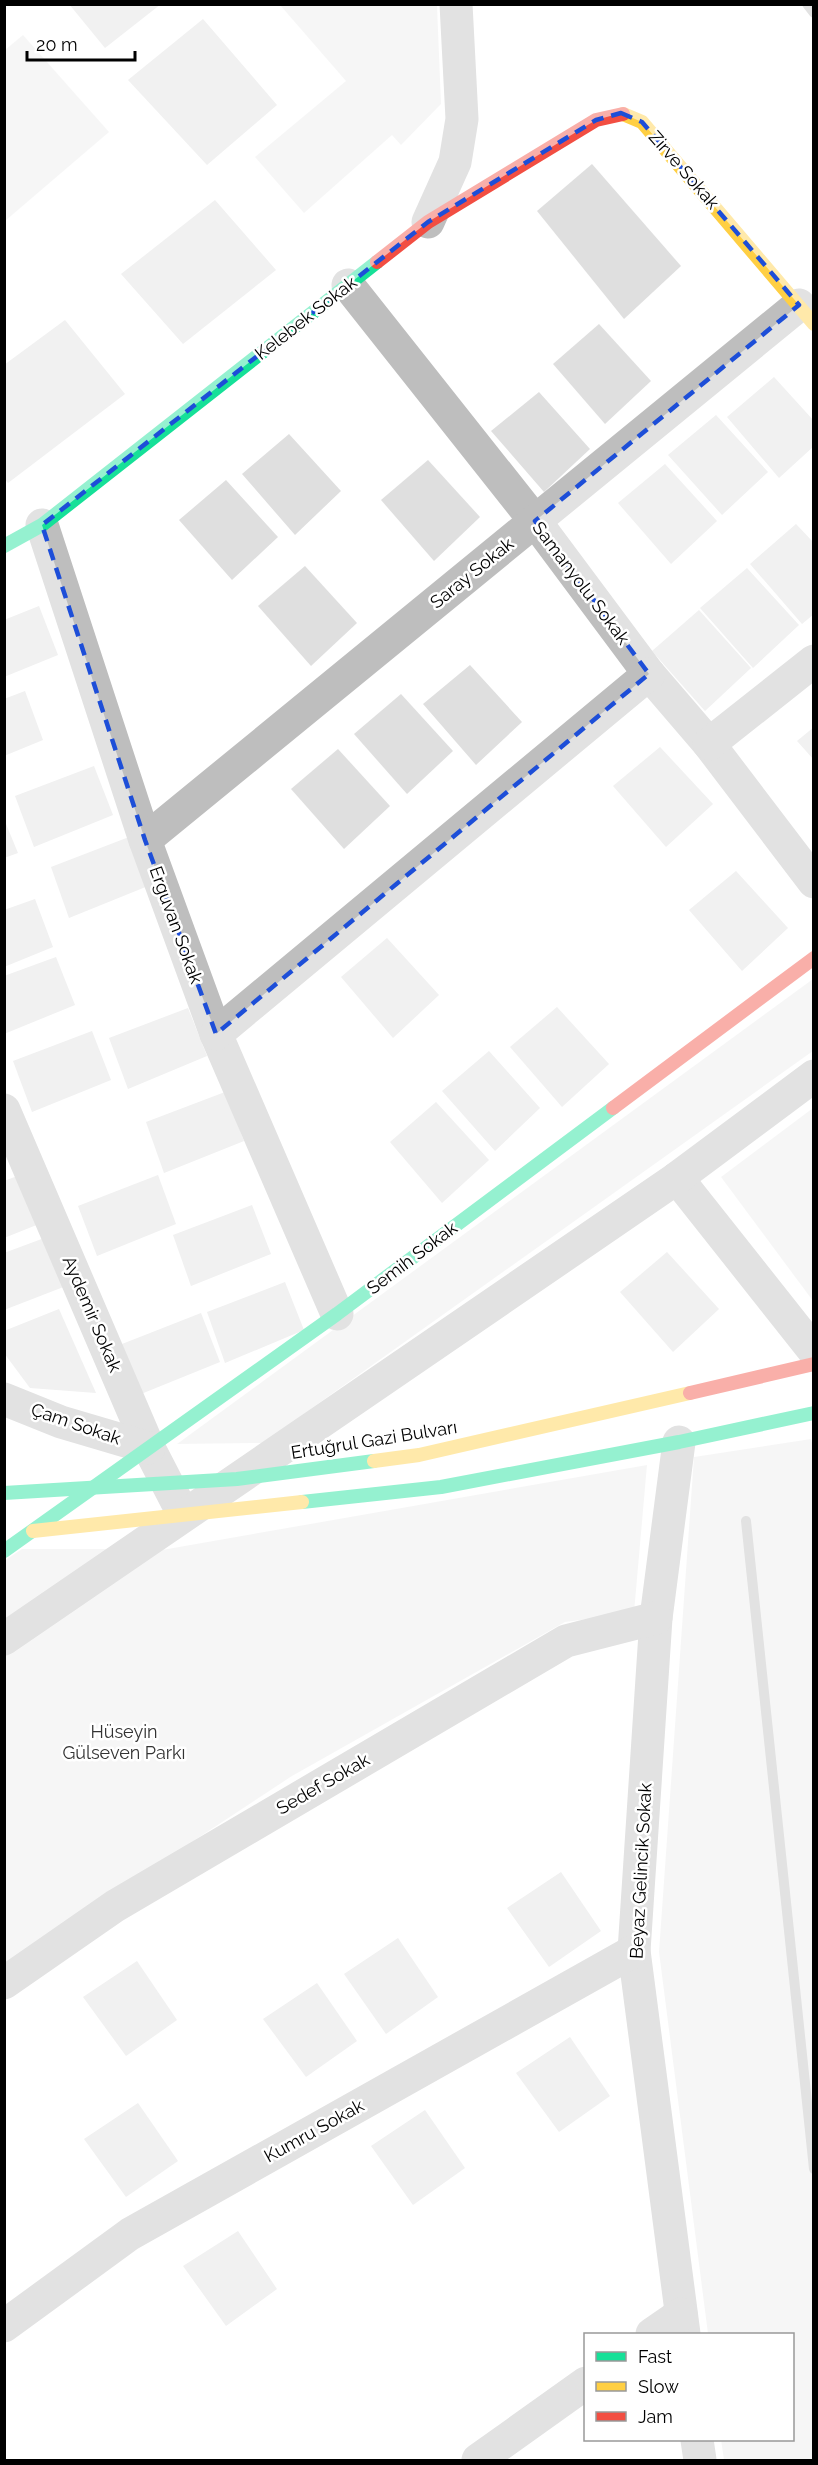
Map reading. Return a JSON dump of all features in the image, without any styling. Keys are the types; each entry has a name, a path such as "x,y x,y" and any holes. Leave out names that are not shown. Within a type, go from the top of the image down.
{"street":[{"name":"Kelebek Sokak","path":"4,546 42,525 428,222 455,162 462,119 456,4"},
{"name":"Zirve Sokak","path":"428,222 596,120 621,113 642,122 806,315"},
{"name":"Samanyolu Sokak","path":"348,285 535,521 649,674 709,744 813,882"},
{"name":"Saray Sokak","path":"146,840 535,521 806,315"},
{"name":"Erguvan Sokak","path":"42,525 146,840 216,1034 337,1314"},
{"path":"709,744 813,661"},
{"path":"216,1034 649,674"},
{"name":"Semih Sokak","path":"4,1551 337,1314 813,958"},
{"path":"4,1639 677,1178 813,1076"},
{"name":"Aydemir Sokak","path":"4,1110 149,1448 184,1515"},
{"path":"677,1178 813,1351"},
{"name":"Ertuğrul Gazi Bulvarı","path":"4,1493 237,1479 419,1455 813,1364"},
{"name":"Çam Sokak","path":"4,1399 61,1422 149,1448"},
{"path":"4,1533 31,1532 441,1487 679,1442 813,1413"},
{"name":"Beyaz Gelincik Sokak","path":"679,1442 656,1618 634,1951 682,2324"},
{"name":"Sedef Sokak","path":"4,1983 115,1906 566,1641 656,1618"},
{"name":"Kumru Sokak","path":"4,2326 130,2235 634,1951"},
{"path":"655,2333 682,2324"},
{"path":"478,2460 584,2384"},
{"path":"697,2441 700,2460"}],"highlighted area":[{"path":"621,113 642,122 799,305 535,521 649,674 216,1034 145,840 42,525 428,222 596,120"}],"green space":[{"path":"280,5 437,5 441,104 401,145 392,135 304,213 255,157 346,81"},
{"path":"23,35 109,132 5,221 5,50"},
{"path":"813,979 813,1051 263,1443 177,1444"},
{"path":"813,1108 813,1301 721,1177"},
{"path":"811,1439 814,1450 813,2460 724,2460 721,2441 794,2441 794,2333 708,2333 659,1952 694,1457"},
{"name":"Hüseyin Gülseven Parkı","path":"647,1465 634,1613 565,1622 292,1776 5,1965 5,1648 139,1554"},
{"path":"22,1549 108,1549 5,1622 4,1561"}],"building":[{"path":"69,4 161,4 105,48"},
{"path":"203,19 277,105 207,165 128,80"},
{"path":"592,164 681,266 624,319 537,211"},
{"path":"215,200 276,270 183,344 121,274"},
{"path":"65,320 125,394 8,483 4,478 4,365"},
{"path":"599,324 651,381 605,424 553,364"},
{"path":"774,377 814,421 814,446 779,478 727,417"},
{"path":"539,392 590,449 544,492 491,431"},
{"path":"716,415 768,472 722,515 668,455"},
{"path":"289,434 341,491 295,535 242,474"},
{"path":"428,460 480,517 434,561 381,500"},
{"path":"665,464 717,521 671,564 618,503"},
{"path":"226,480 278,537 232,580 179,520"},
{"path":"796,524 814,543 814,614 802,624 750,564"},
{"path":"305,566 357,623 311,666 258,606"},
{"path":"747,568 799,625 753,668 700,608"},
{"path":"39,606 58,655 4,677 4,620"},
{"path":"699,610 751,668 705,711 652,651"},
{"path":"470,665 522,722 476,765 423,704"},
{"path":"25,691 43,740 4,756 4,699"},
{"path":"401,694 453,751 407,794 354,734"},
{"path":"814,727 814,760 797,741"},
{"path":"660,747 713,804 666,847 613,786"},
{"path":"338,749 390,806 344,849 291,789"},
{"path":"94,766 113,815 34,847 15,796"},
{"path":"4,819 18,853 4,858"},
{"path":"129,837 148,886 69,918 51,867"},
{"path":"736,871 788,928 742,971 689,910"},
{"path":"35,899 53,947 4,967 4,910"},
{"path":"387,938 439,995 393,1038 341,977"},
{"path":"56,957 75,1005 4,1034 4,976"},
{"path":"557,1007 609,1064 562,1107 510,1047"},
{"path":"188,1008 207,1056 128,1089 109,1038"},
{"path":"92,1031 111,1080 32,1112 13,1061"},
{"path":"489,1051 540,1108 495,1151 442,1091"},
{"path":"225,1092 244,1141 164,1173 146,1122"},
{"path":"436,1102 489,1160 442,1203 390,1142"},
{"path":"20,1175 39,1224 4,1238 4,1181"},
{"path":"158,1175 176,1224 97,1256 78,1206"},
{"path":"252,1205 271,1254 191,1286 173,1235"},
{"path":"47,1237 66,1286 4,1310 4,1253"},
{"path":"667,1252 719,1309 673,1352 620,1292"},
{"path":"285,1282 304,1330 225,1363 207,1312"},
{"path":"59,1309 96,1393 30,1388 4,1353 4,1331"},
{"path":"201,1313 220,1362 141,1394 122,1344"},
{"path":"561,1872 601,1931 549,1967 507,1908"},
{"path":"398,1938 438,1997 386,2034 344,1974"},
{"path":"137,1961 177,2020 126,2056 83,1997"},
{"path":"317,1983 357,2041 306,2077 263,2019"},
{"path":"570,2037 610,2096 559,2132 516,2073"},
{"path":"138,2103 178,2161 126,2197 84,2139"},
{"path":"425,2110 465,2168 413,2205 371,2146"},
{"path":"238,2231 277,2289 226,2326 183,2266"}],"waterway":[{"path":"807,4 814,13"},
{"path":"746,1521 814,2169"}],"traffic: fast":[{"path":"4,546 42,525 377,262"},
{"path":"4,1551 337,1314 613,1108"},
{"path":"302,1502 441,1487 679,1442 814,1413"},
{"path":"4,1493 237,1479 374,1461"}],"traffic: slow":[{"path":"623,114 642,122 814,324"},
{"path":"374,1461 419,1455 690,1393"},
{"path":"33,1531 302,1502"}],"traffic: jam":[{"path":"377,262 428,222 596,120 623,114"},
{"path":"613,1108 814,958"},
{"path":"690,1393 814,1364"}]}
